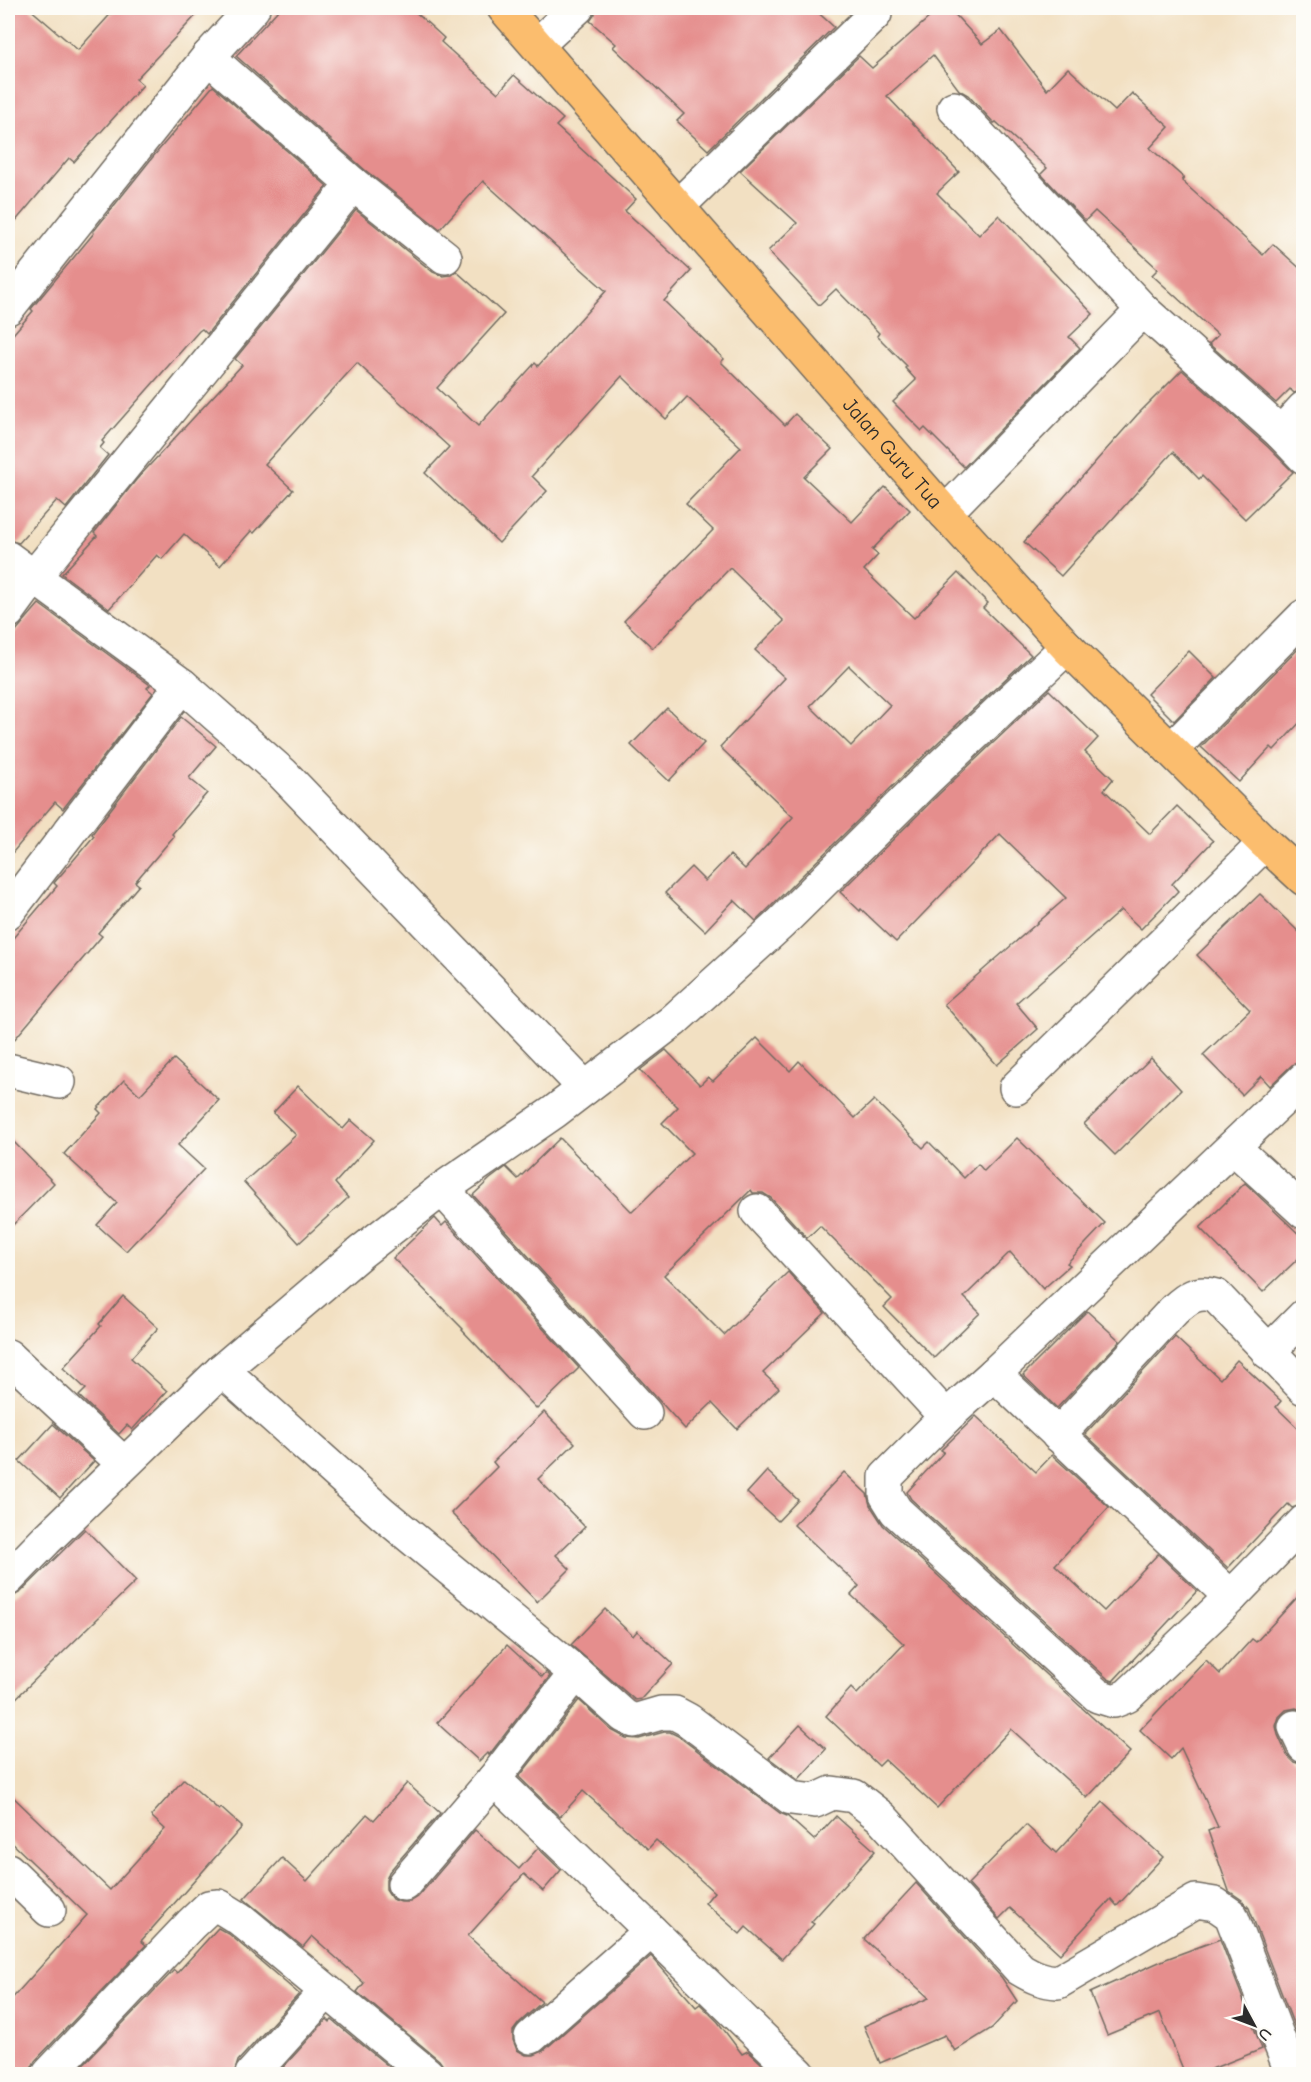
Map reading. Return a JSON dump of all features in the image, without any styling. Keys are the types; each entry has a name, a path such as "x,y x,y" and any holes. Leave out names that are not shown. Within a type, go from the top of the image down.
{"main road":[{"name":"Jalan Guru Tua","path":"504,8 538,44 581,97 945,513 1068,647 1304,879"}],"street":[{"path":"8,308 208,57 253,8"},
{"path":"538,44 577,8"},
{"path":"677,207 875,14"},
{"path":"208,57 353,184 445,257"},
{"path":"954,108 1143,310 1281,433 1304,457"},
{"path":"8,612 20,568 353,184"},
{"path":"945,513 1143,310"},
{"path":"1281,433 1304,408"},
{"path":"20,568 182,685 283,774 585,1088"},
{"path":"1171,750 1304,616"},
{"path":"8,1579 222,1370 360,1252 442,1189 554,1112 673,1021 780,924 926,780 1068,647"},
{"path":"8,912 182,685"},
{"path":"1016,1088 1265,843"},
{"path":"8,1070 59,1082"},
{"path":"1304,1078 946,1417 886,1477 886,1495 896,1511 1098,1696 1114,1701 1127,1695 1231,1597 1304,1522"},
{"path":"1233,1147 1304,1212"},
{"path":"442,1189 645,1413"},
{"path":"757,1211 946,1417"},
{"path":"1058,1435 1174,1310 1195,1294 1216,1296 1304,1388"},
{"path":"1268,1352 1304,1316"},
{"path":"8,1356 124,1464"},
{"path":"222,1370 383,1514 576,1673 624,1716 634,1720 661,1713 675,1713 688,1720 791,1798 815,1800 832,1793 854,1797 881,1817 1020,1969 1035,1978 1046,1982 1058,1982 1196,1901 1215,1904 1231,1915 1292,2064"},
{"path":"994,1374 1231,1597"},
{"path":"404,1884 494,1779 576,1673"},
{"path":"494,1779 799,2074"},
{"path":"8,1870 49,1910"},
{"path":"48,2074 191,1924 209,1907 219,1906 240,1919 427,2074"},
{"path":"531,2037 651,1931"},
{"path":"252,2074 326,1992"}],"building":[{"path":"8,8 29,8 78,50 116,8 203,8 136,79 143,85 74,162 69,158 8,230"},
{"path":"280,8 411,8 444,38 441,42 498,93 514,75 563,119 556,126 636,199 625,211 691,271 664,301 724,359 721,362 785,425 795,414 832,449 804,477 852,522 885,487 910,510 872,550 878,555 864,570 914,618 958,573 988,603 983,608 1031,655 913,766 756,921 734,900 705,931 665,893 691,867 705,881 730,855 745,869 793,817 720,747 785,678 755,650 784,621 730,568 653,648 624,621 713,530 686,504 741,447 687,397 666,419 622,376 532,476 547,491 499,543 425,473 449,447 357,363 265,464 293,490 254,533 251,531 220,566 184,534 162,559 157,555 109,609 62,574 97,536 94,533 136,480 242,365 235,359 356,210 433,272 443,276 451,275 456,271 504,314 437,388 478,426 535,363 538,366 606,291 483,181 440,229 365,170 236,56","holes":["849,666 890,705 851,746 810,706"]},
{"path":"595,8 813,8 834,27 708,150 677,121 684,114 613,47 616,44 590,21 595,14"},
{"path":"940,8 949,8 982,44 1001,30 1047,90 1068,68 1115,111 1132,93 1169,127 1150,148 1184,178 1182,181 1263,255 1273,244 1304,272 1304,390 1294,393 1290,389 1276,403 1209,344 1218,335 1152,275 1158,269 1095,211 1085,221 1041,174 1047,168 996,122 994,123 968,95 959,90 933,55 887,96 959,172 937,193 979,235 999,215 1093,314 1069,337 1080,348 964,467 925,428 922,431 893,402 916,380 905,368 907,366 836,289 819,305 768,251 797,223 740,171 859,56 872,68"},
{"path":"213,86 327,186 207,334 202,329 199,331 102,441 104,443 100,448 108,455 66,508 57,500 19,543 8,540 8,340 152,158"},
{"path":"1182,370 1293,472 1245,519 1202,476 1199,479 1173,452 1061,576 1024,542 1137,415"},
{"path":"39,604 150,685 147,688 153,693 63,809 55,802 8,858 8,640"},
{"path":"1304,643 1304,718 1274,750 1271,747 1239,782 1201,747"},
{"path":"1189,651 1216,678 1174,721 1147,694"},
{"path":"1049,690 1098,738 1085,752 1113,779 1104,790 1150,834 1177,806 1213,841 1172,884 1178,891 1141,929 1121,910 1016,1003 1038,1029 997,1065 944,1004 1066,898 1000,834 896,942 840,892"},
{"path":"667,708 704,743 669,781 631,745"},
{"path":"181,717 216,746 189,778 207,793 135,882 139,885 98,933 102,936 8,1047 8,944 57,886 54,883 94,836 92,834"},
{"path":"1260,894 1304,937 1304,1061 1292,1065 1270,1086 1261,1076 1242,1095 1203,1055 1250,1010 1197,955"},
{"path":"757,1038 790,1071 799,1061 855,1118 874,1100 923,1148 929,1142 964,1178 978,1164 984,1171 1017,1138 1105,1223 1067,1263 1070,1265 1043,1289 1010,1252 964,1297 980,1313 934,1358 884,1307 892,1299 820,1226 807,1238 771,1198 763,1193 753,1193 751,1190 664,1275 724,1335 788,1272 825,1313 763,1373 779,1388 737,1429 712,1403 685,1429 473,1195 506,1167 518,1179 560,1138 632,1212 692,1153 662,1123 678,1107 640,1070 666,1050 700,1085 708,1077 713,1081"},
{"path":"1151,1058 1181,1090 1115,1155 1084,1124"},
{"path":"174,1059 219,1100 178,1145 204,1169 126,1251 97,1225 117,1203 64,1154 101,1113 97,1109 124,1080 140,1095"},
{"path":"298,1086 343,1129 351,1120 374,1140 335,1183 348,1198 299,1243 244,1182 296,1135 273,1113"},
{"path":"8,1136 54,1183 8,1230"},
{"path":"1245,1183 1304,1239 1304,1253 1263,1292 1200,1228"},
{"path":"435,1218 442,1226 446,1222 579,1368 537,1409 393,1258"},
{"path":"123,1296 158,1328 131,1358 167,1391 132,1430 127,1425 119,1434 79,1396 86,1389 63,1368 101,1326 99,1324"},
{"path":"1087,1311 1120,1341 1057,1408 1023,1375"},
{"path":"1175,1337 1220,1379 1237,1360 1281,1401 1276,1407 1304,1434 1304,1504 1292,1508 1288,1504 1228,1568 1085,1434"},
{"path":"544,1412 575,1443 538,1479 585,1527 556,1555 570,1569 537,1602 451,1513 497,1467 493,1462"},
{"path":"976,1416 1036,1472 1052,1455 1109,1507 1055,1565 1104,1611 1158,1554 1197,1591 1113,1681 1108,1679 911,1499 907,1492 944,1452 941,1450"},
{"path":"53,1424 94,1461 60,1498 19,1461"},
{"path":"767,1471 798,1500 778,1521 747,1493"},
{"path":"844,1472 867,1494 870,1505 883,1525 1130,1752 1087,1798 1011,1729 937,1808 885,1760 879,1766 826,1716 851,1688 857,1694 904,1644 851,1595 859,1586 794,1525"},
{"path":"85,1529 136,1581 8,1706 8,1599 21,1592"},
{"path":"1304,1590 1304,1711 1296,1708 1286,1710 1279,1717 1276,1726 1287,1755 1294,1762 1304,1765 1304,2028 1296,2031 1249,1908 1229,1891 1208,1831 1218,1827 1181,1748 1171,1759 1140,1730 1206,1660 1220,1674 1252,1639 1256,1642"},
{"path":"605,1609 633,1636 637,1631 673,1664 641,1699 635,1700 571,1645"},
{"path":"507,1645 542,1677 546,1672 550,1676 489,1755 487,1753 479,1761 437,1723"},
{"path":"579,1700 611,1730 626,1738 639,1739 664,1732 678,1736 787,1816 814,1840 836,1816 875,1851 811,1922 814,1924 782,1959 746,1927 740,1934 705,1903 714,1892 656,1840 648,1849 583,1791 560,1817 519,1777"},
{"path":"800,1725 826,1749 798,1780 769,1758"},
{"path":"184,1779 242,1827 141,1941 146,1945 35,2061 31,2074 8,2074 8,2003 87,1915 8,1839 8,1792 110,1890 165,1829 151,1816"},
{"path":"407,1783 440,1813 389,1872 386,1890 392,1899 410,1902 418,1897 475,1830 519,1869 538,1848 561,1870 543,1891 524,1874 468,1936 542,2002 513,2031 513,2040 517,2050 526,2055 534,2055 543,2051 651,1956 696,2007 700,2004 718,2022 742,2054 748,2051 773,2074 445,2074 444,2067 439,2060 357,1992 364,1983 312,1936 303,1947 244,1899 282,1858 307,1881 367,1814 374,1820"},
{"path":"1103,1802 1163,1857 1117,1906 1111,1899 1060,1954 1010,1908 999,1919 968,1884 1026,1825 1056,1853"},
{"path":"916,1883 1002,1978 1017,2001 992,2028 955,2051 945,2035 880,2063 864,2026 929,1998 864,1939"},
{"path":"218,1928 229,1934 299,1994 238,2061 234,2074 74,2074 174,1970 177,1973"},
{"path":"1220,1939 1262,2049 1199,2074 1185,2074 1160,2013 1107,2035 1090,1993 1166,1959"},
{"path":"327,2019 330,2022 332,2020 398,2074 277,2074"}]}
